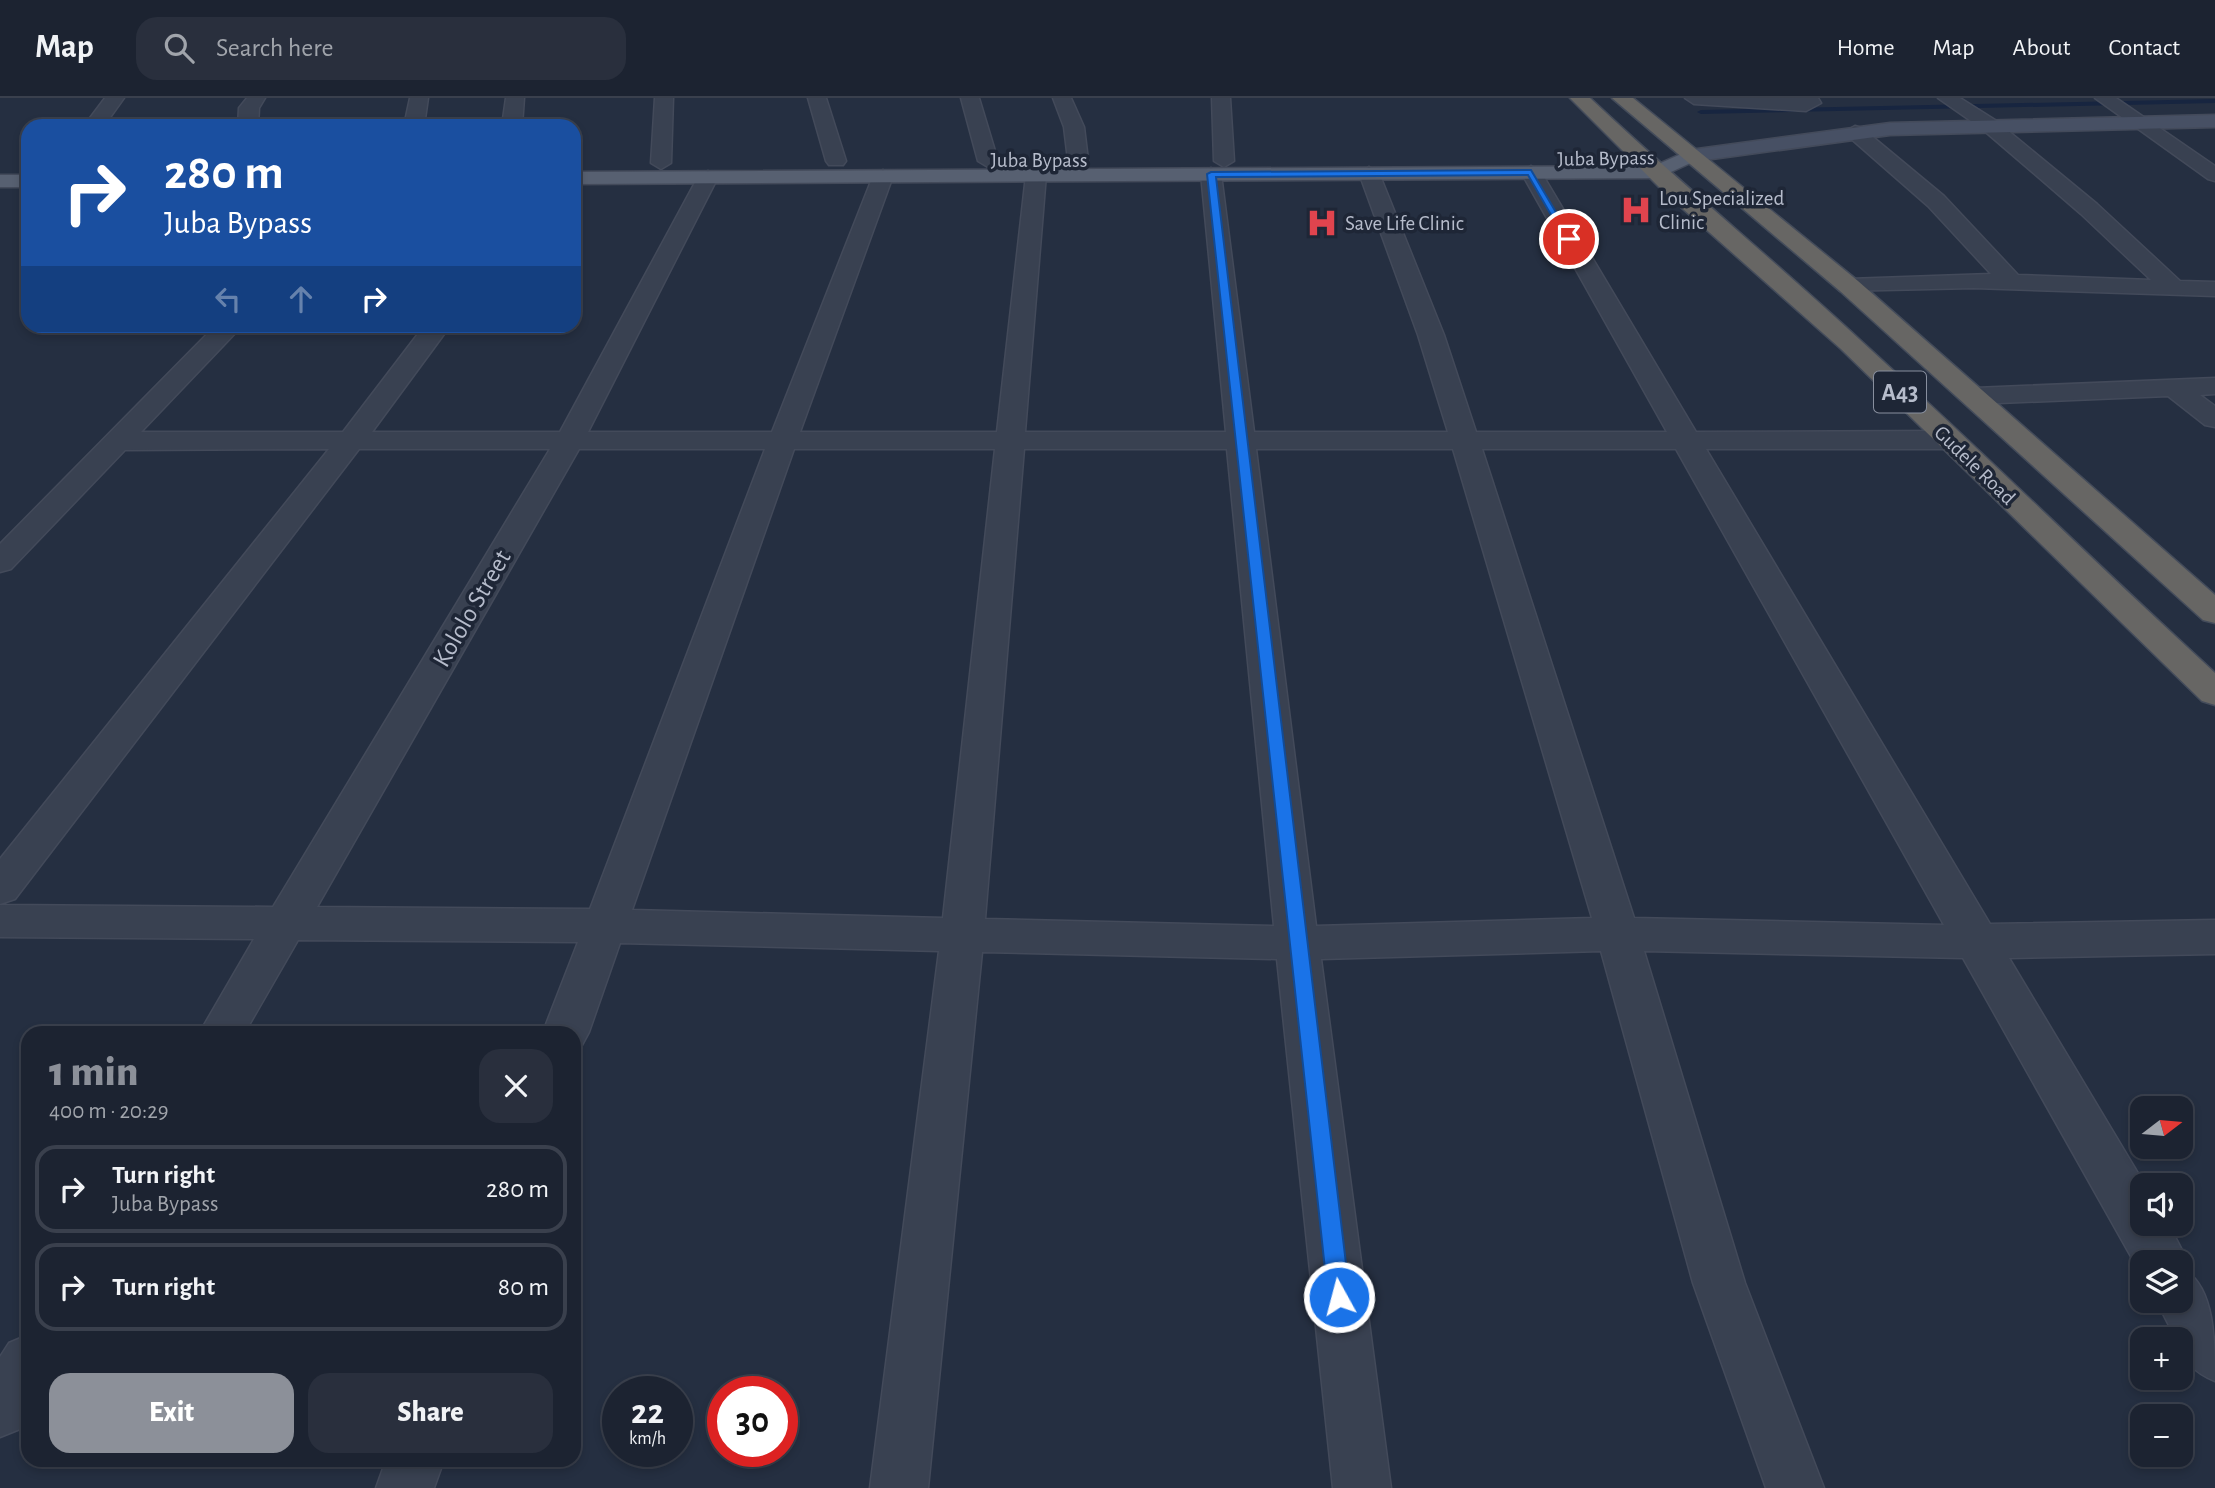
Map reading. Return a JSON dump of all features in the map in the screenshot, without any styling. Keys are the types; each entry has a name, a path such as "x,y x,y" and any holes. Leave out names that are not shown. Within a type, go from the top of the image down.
{"highway":[{"name":"Gudele Road","path":"1579,98 1850,344 2064,552 2215,693"},
{"name":"Gudele Road","path":"1621,98 1849,286 2213,609"}],"main road":[{"name":"Juba Bypass","path":"1690,156 1855,132 1988,124 2215,121"},
{"path":"1650,164 1690,156"},
{"name":"Juba Bypass","path":"581,163 1078,160 1369,173 1531,173 1650,164"},
{"name":"Juba Bypass","path":"581,178 1037,175 1218,168 1650,164"},
{"path":"0,165 21,166"},
{"path":"0,181 21,181"}],"street":[{"path":"99,119 115,98"},
{"path":"248,119 249,108 256,98"},
{"path":"415,119 419,98"},
{"path":"513,119 515,98"},
{"path":"661,163 664,98"},
{"path":"817,98 836,162"},
{"path":"970,98 988,161"},
{"path":"1062,98 1074,127 1078,160"},
{"path":"1221,98 1218,168 1243,440 1297,943 1362,1488"},
{"path":"1694,98 1806,105 1812,103 1807,98"},
{"path":"1947,98 1988,124 2088,209 2175,289"},
{"path":"2104,98 2215,175"},
{"path":"1855,132 1936,201 2012,283"},
{"path":"1369,173 1431,335 1465,440 1618,934 1719,1283 1795,1488"},
{"path":"1531,173 2155,1250"},
{"path":"899,1488 962,932 1037,175"},
{"path":"568,1026 883,176"},
{"name":"Kololo Street","path":"226,1026 569,441 708,177"},
{"path":"1849,286 1911,282 2215,289"},
{"path":"0,562 222,333"},
{"path":"0,888 351,441 432,333"},
{"path":"1975,396 2215,386"},
{"path":"2173,387 2215,419"},
{"path":"117,441 1949,440"},
{"path":"0,921 287,922 962,932 1297,943 1618,934 1976,941 2215,937"},
{"path":"2191,1313 2215,1354"},
{"path":"0,1409 21,1374"},
{"path":"405,1488 412,1467"}],"waterway":[{"path":"1701,112 2215,101"}],"place":[{"name":"Lou Specialized Clinic","path":"1636,210"},
{"name":"Save Life Clinic","path":"1322,223"}],"route":[{"path":"1339,1297 1211,174 1531,173 1569,239"}]}
